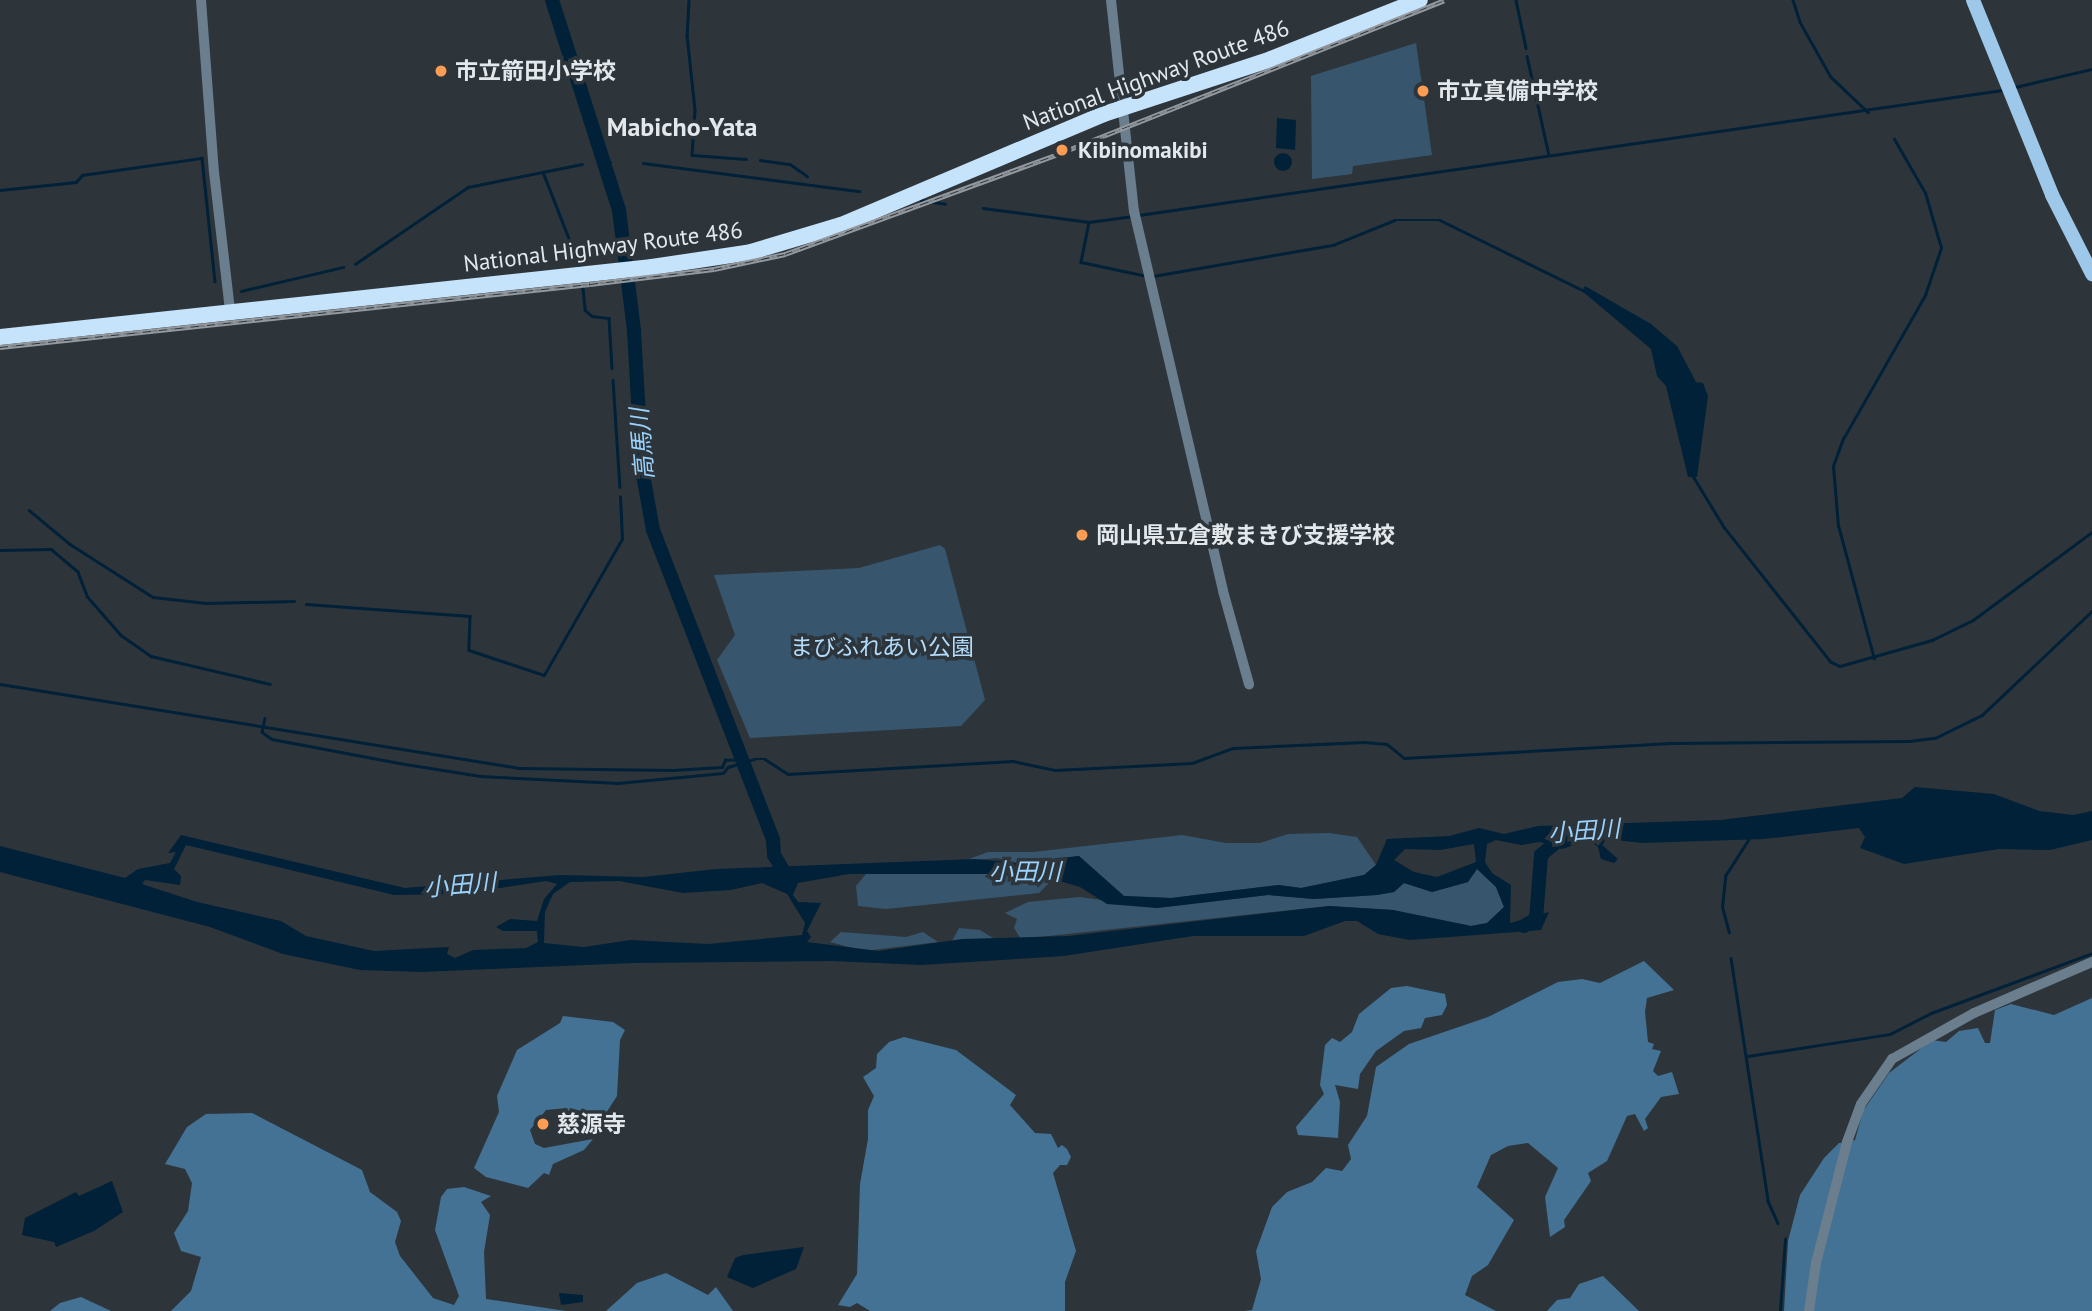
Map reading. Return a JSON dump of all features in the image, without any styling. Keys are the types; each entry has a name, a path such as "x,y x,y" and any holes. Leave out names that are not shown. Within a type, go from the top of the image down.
{"highway":[{"name":"National Highway Route 486","path":"0,337 230,310 486,286 687,263 769,247 874,212 1122,107 1270,59 1420,0"}],"main road":[{"path":"1973,0 2052,195 2092,274"}],"street":[{"path":"201,0 230,310"},
{"path":"1111,0 1135,215 1249,684"},
{"path":"1809,1311 1847,1142 1861,1104 1892,1059 1974,1013 2092,962"}],"green space":[{"path":"1416,43 1432,155 1353,166 1352,174 1312,179 1311,76"},
{"name":"まびふれあい公園","path":"940,545 945,549 985,700 961,726 750,738 717,660 735,635 714,575 859,568"},
{"path":"1329,833 1357,837 1376,865 1364,875 1301,888 1278,885 1171,898 1124,896 1079,856 1017,863 997,858 964,861 988,852 1033,852 1182,835 1226,843 1260,843 1288,834"},
{"path":"1477,869 1496,887 1504,907 1487,923 1471,926 1393,910 1329,906 1021,939 1014,928 1017,919 1005,913 1028,902 1080,897 1157,908 1268,895 1314,899 1377,895 1394,892 1404,883 1432,892 1468,882"},
{"path":"866,874 992,874 1053,879 1039,893 886,909 858,906 856,886"},
{"path":"959,928 980,930 996,940 952,941"},
{"path":"841,932 906,937 923,932 938,942 864,951 830,942"}],"shaded area":[{"path":"1644,961 1674,990 1647,998 1645,1012 1648,1042 1654,1044 1652,1049 1661,1051 1653,1071 1658,1076 1672,1072 1679,1094 1661,1097 1645,1119 1648,1128 1644,1131 1635,1114 1627,1116 1607,1161 1588,1173 1591,1181 1564,1220 1565,1227 1550,1237 1545,1197 1558,1168 1528,1143 1508,1146 1491,1155 1477,1187 1514,1220 1488,1265 1472,1276 1465,1295 1496,1311 1244,1311 1252,1310 1261,1279 1256,1251 1272,1207 1287,1192 1312,1182 1326,1168 1342,1171 1351,1159 1348,1145 1367,1116 1376,1067 1409,1044 1488,1017 1558,982 1582,979 1600,983"},
{"path":"1407,986 1445,994 1447,1005 1442,1015 1425,1018 1421,1028 1404,1031 1376,1051 1360,1074 1358,1089 1335,1085 1340,1102 1338,1138 1298,1135 1296,1127 1324,1094 1320,1085 1325,1045 1332,1038 1340,1042 1352,1032 1359,1014 1391,988"},
{"path":"2092,998 2092,1311 1784,1311 1788,1241 1800,1195 1824,1158 1839,1143 1855,1140 1863,1111 1889,1073 1932,1040 1946,1042 1959,1031 1978,1028 1985,1043 1990,1043 1995,1010 2011,1004 2054,1015"},
{"path":"563,1016 613,1022 625,1030 620,1040 617,1096 599,1124 579,1130 567,1108 546,1110 530,1130 535,1144 544,1148 593,1139 584,1150 553,1164 549,1175 544,1173 528,1188 486,1177 474,1168 499,1112 497,1096 517,1050 560,1023"},
{"path":"904,1037 956,1050 1016,1095 1010,1105 1035,1133 1051,1134 1058,1148 1062,1145 1067,1149 1071,1157 1067,1165 1060,1165 1053,1173 1076,1251 1065,1282 1065,1311 870,1311 857,1303 850,1307 838,1305 857,1274 860,1184 868,1139 868,1110 874,1096 863,1077 876,1068 877,1054 889,1042"},
{"path":"252,1113 362,1170 370,1192 397,1212 401,1221 395,1242 400,1256 433,1298 454,1305 459,1296 435,1230 441,1197 447,1189 464,1187 491,1196 481,1202 490,1215 484,1252 486,1299 566,1311 171,1311 191,1291 201,1257 181,1251 174,1233 188,1211 192,1183 185,1169 165,1164 187,1127 206,1114"},
{"path":"666,1273 708,1295 716,1287 733,1311 606,1311 637,1283"},
{"path":"1603,1276 1639,1311 1547,1311 1557,1300 1570,1298 1579,1284"},
{"path":"81,1297 111,1311 50,1311 60,1303"}],"water":[{"path":"1277,118 1296,120 1295,150 1276,148"},
{"path":"1283,153 1289,156 1292,162 1289,168 1283,171 1277,168 1274,162 1277,156"},
{"path":"1585,286 1651,324 1677,346 1696,382 1703,383 1708,396 1697,477 1688,477 1666,386 1657,376 1651,349 1582,291"},
{"name":"小田川","path":"1915,787 1994,794 2039,811 2073,815 2092,811 2092,840 2050,850 1999,849 1904,864 1860,848 1865,837 1859,828 1764,839 1642,843 1607,839 1602,845 1618,859 1614,863 1601,859 1598,847 1589,840 1562,849 1540,842 1521,845 1496,840 1487,844 1485,862 1492,873 1511,885 1510,923 1549,912 1541,930 1410,940 1378,934 1357,921 1345,921 1304,936 1193,936 1064,956 921,965 833,961 634,963 421,972 360,970 283,954 210,927 0,872 0,846 125,878 138,869 170,863 176,852 168,853 181,835 405,888 560,875 644,877 716,869 975,859 1017,863 1079,856 1124,896 1171,898 1279,885 1301,888 1364,875 1376,865 1387,839 1449,836 1479,828 1504,834 1538,826 1720,820 1902,798","holes":["1474,844 1476,862 1437,877 1414,872 1394,860 1405,849 1440,850","186,845 394,895 460,894 546,881 557,884 544,899 537,921 510,919 496,927 503,931 537,931 538,942 526,948 473,950 455,958 447,954 449,947 374,951 306,936 281,921 197,902 142,884 145,880 180,885 181,876 174,869","1477,869 1496,887 1504,907 1487,923 1471,926 1393,910 1329,906 1069,936 962,939 879,951 807,942 811,937 807,931 821,903 798,902 793,895 798,883 849,874 992,874 1053,879 1080,887 1107,904 1157,908 1268,895 1314,899 1377,895 1394,892 1404,883 1432,892 1468,882","619,881 683,893 731,890 762,883 787,894 805,923 802,935 708,944 630,940 584,947 544,943 545,912 553,894 570,882"]},
{"path":"112,1181 123,1212 94,1231 56,1247 54,1242 22,1235 25,1218 76,1192 79,1196"},
{"path":"804,1247 796,1269 753,1288 727,1277 735,1258"},
{"path":"559,1293 583,1295 583,1302 561,1305"}],"waterway":[{"name":"高馬川","path":"552,0 619,210 634,331 642,469 653,530 773,840 774,855 785,873"},
{"path":"689,0 687,35 695,110 692,155 746,159"},
{"path":"1516,0 1526,48"},
{"path":"1793,0 1800,22 1831,77 1868,112"},
{"path":"1527,56 1549,155"},
{"path":"2015,87 2092,69"},
{"path":"1139,215 2002,90"},
{"path":"1874,659 1838,526 1833,466 1843,439 1925,295 1941,248 1925,193 1894,139"},
{"path":"0,190 76,182 82,175 202,158 215,281"},
{"path":"760,160 790,164 807,176"},
{"name":"高馬川","path":"604,162 611,162"},
{"path":"643,163 859,191"},
{"path":"355,264 468,187 582,164"},
{"path":"543,172 581,269"},
{"path":"921,200 945,204"},
{"path":"983,208 1089,222 1133,216"},
{"path":"1153,276 1333,245 1395,220 1440,220 1584,291"},
{"path":"1089,222 1081,262 1147,276"},
{"path":"241,291 343,267"},
{"path":"582,279 585,310 592,316 609,318 612,368"},
{"path":"613,380 620,487"},
{"path":"1693,476 1724,527 1831,662 1840,666 1932,640 1973,620 2092,532"},
{"path":"306,604 470,616 469,650 544,675 622,539 620,497"},
{"path":"29,510 70,544 153,597 206,603 294,601"},
{"path":"0,550 51,549 78,572 87,596 121,635 151,656 270,684"},
{"path":"265,718 262,732 272,739 399,763 480,776 618,783 723,773 728,767 755,759 765,759 788,774 1013,761 1055,770 1192,763 1233,748 1364,742 1387,744 1404,758 1671,743 1909,741 1935,738 1982,715 2092,611"},
{"path":"0,684 520,768 673,770 722,767 725,760 743,759"},
{"name":"小田川","path":"1524,926 1536,919 1541,855 1565,835"},
{"path":"1729,933 1722,907 1725,876 1750,837"},
{"path":"1748,1056 1890,1034 1931,1013 2092,953"},
{"path":"1731,958 1768,1201 1778,1223"},
{"path":"1780,1311 1785,1239"}],"railway":[{"path":"0,347 590,284 714,269 785,254 1063,152 1444,0"}],"place":[{"name":"市立箭田小学校","path":"441,71"},
{"name":"市立真備中学校","path":"1423,91"},
{"name":"Kibinomakibi","path":"1062,150"},
{"name":"岡山県立倉敷まきび支援学校","path":"1082,535"},
{"name":"慈源寺","path":"543,1124"}],"district":[{"name":"Mabicho-Yata","path":"682,127"}]}
